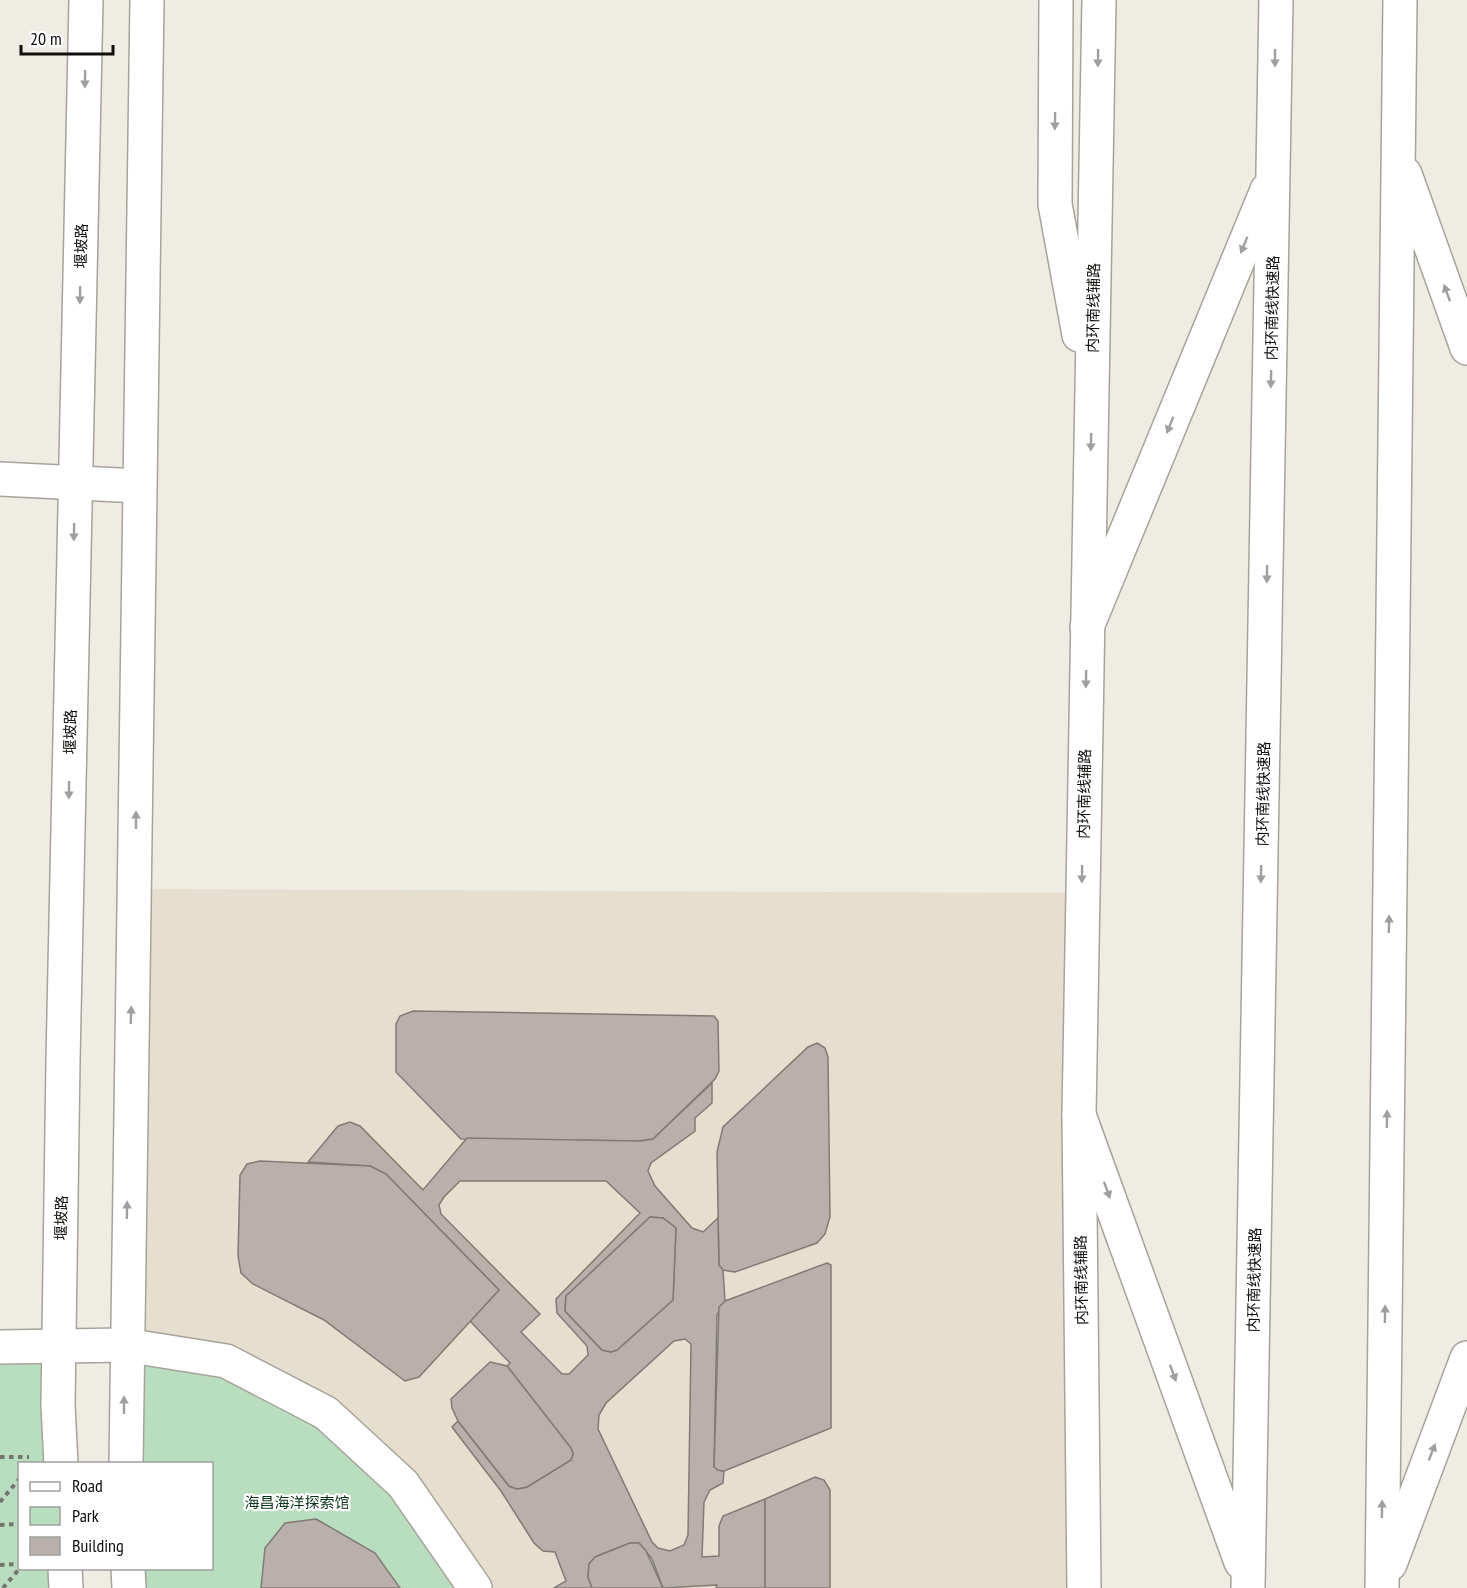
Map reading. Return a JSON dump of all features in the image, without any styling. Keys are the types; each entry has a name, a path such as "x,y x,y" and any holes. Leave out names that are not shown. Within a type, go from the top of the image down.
{"main road":[{"name":"堰坡路","path":"61,1462 59,1345 86,0"},
{"path":"126,1462 125,1345 129,1058 136,889 139,486 147,0"},
{"path":"1056,0 1054,204 1091,404"},
{"name":"内环南线辅路","path":"1084,1588 1079,1115 1099,0"},
{"name":"内环南线快速路","path":"1248,1584 1275,171 1276,0"},
{"path":"1382,1587 1400,0"},
{"path":"1398,154 1467,348"},
{"path":"1087,627 1275,171"},
{"path":"0,479 139,486"},
{"path":"1079,1115 1248,1584"},
{"path":"0,1347 125,1345 226,1361 326,1413 403,1484 475,1588"},
{"path":"1382,1587 1467,1358"},
{"path":"65,1570 66,1588"},
{"path":"128,1570 129,1588"}],"path":[{"path":"0,1502 18,1480"},
{"path":"0,1525 18,1524"},
{"path":"0,1565 18,1566"},
{"path":"3,1588 18,1569"}],"shaded area":[{"path":"136,889 1082,893 1069,1588 475,1588 125,1345"}],"green space":[{"path":"59,1345 64,1462 18,1462 18,1570 68,1570 69,1588 0,1588 0,1347"},
{"name":"海昌海洋探索馆","path":"125,1345 226,1361 326,1413 475,1588 131,1588 130,1570 213,1570 213,1462 126,1462"}],"building":[{"path":"413,1011 714,1016 718,1021 719,1071 715,1079 653,1139 640,1141 461,1139 396,1072 396,1024 400,1016"},
{"path":"817,1043 825,1048 828,1057 830,1217 825,1234 817,1243 735,1272 723,1270 719,1265 717,1152 723,1127 808,1047"},
{"path":"712,1083 712,1103 695,1118 695,1131 651,1163 648,1171 655,1186 692,1228 703,1232 718,1218 719,1265 723,1270 725,1301 717,1315 714,1467 724,1471 723,1483 710,1490 704,1502 702,1557 719,1556 719,1526 723,1516 765,1499 765,1588 716,1588 717,1585 663,1588 652,1559 639,1543 630,1543 595,1557 589,1564 588,1577 592,1588 554,1588 566,1581 555,1552 543,1551 534,1543 501,1491 452,1427 458,1421 509,1486 517,1489 527,1487 571,1460 573,1454 571,1448 507,1366 510,1363 470,1321 499,1290 386,1174 370,1166 308,1162 338,1126 350,1122 360,1126 423,1190 467,1138 640,1141 653,1139","holes":["460,1181 606,1181 640,1213 556,1299 557,1313 587,1346 588,1355 569,1374 562,1374 521,1332 540,1314 441,1214 439,1205","650,1217 663,1218 676,1228 673,1300 617,1350 611,1352 602,1350 565,1311 566,1296","685,1339 691,1344 688,1535 684,1545 670,1551 658,1548 652,1542 598,1429 599,1415 606,1403 674,1341"]},
{"path":"260,1161 370,1166 386,1174 499,1290 419,1377 405,1381 324,1320 253,1284 241,1273 238,1256 240,1175 247,1164"},
{"path":"650,1217 663,1218 676,1228 673,1300 617,1350 611,1352 602,1350 565,1311 566,1296"},
{"path":"827,1263 831,1265 831,1428 724,1471 718,1470 714,1467 719,1307 725,1301"},
{"path":"490,1362 507,1366 571,1448 573,1454 571,1460 527,1487 517,1489 509,1486 458,1421 452,1408 451,1399"},
{"path":"815,1477 824,1480 830,1490 830,1588 765,1588 765,1499"},
{"path":"316,1519 375,1553 400,1588 261,1588 265,1548 285,1523"},
{"path":"630,1543 639,1543 646,1551 663,1588 592,1588 588,1577 589,1564 595,1557"}]}
